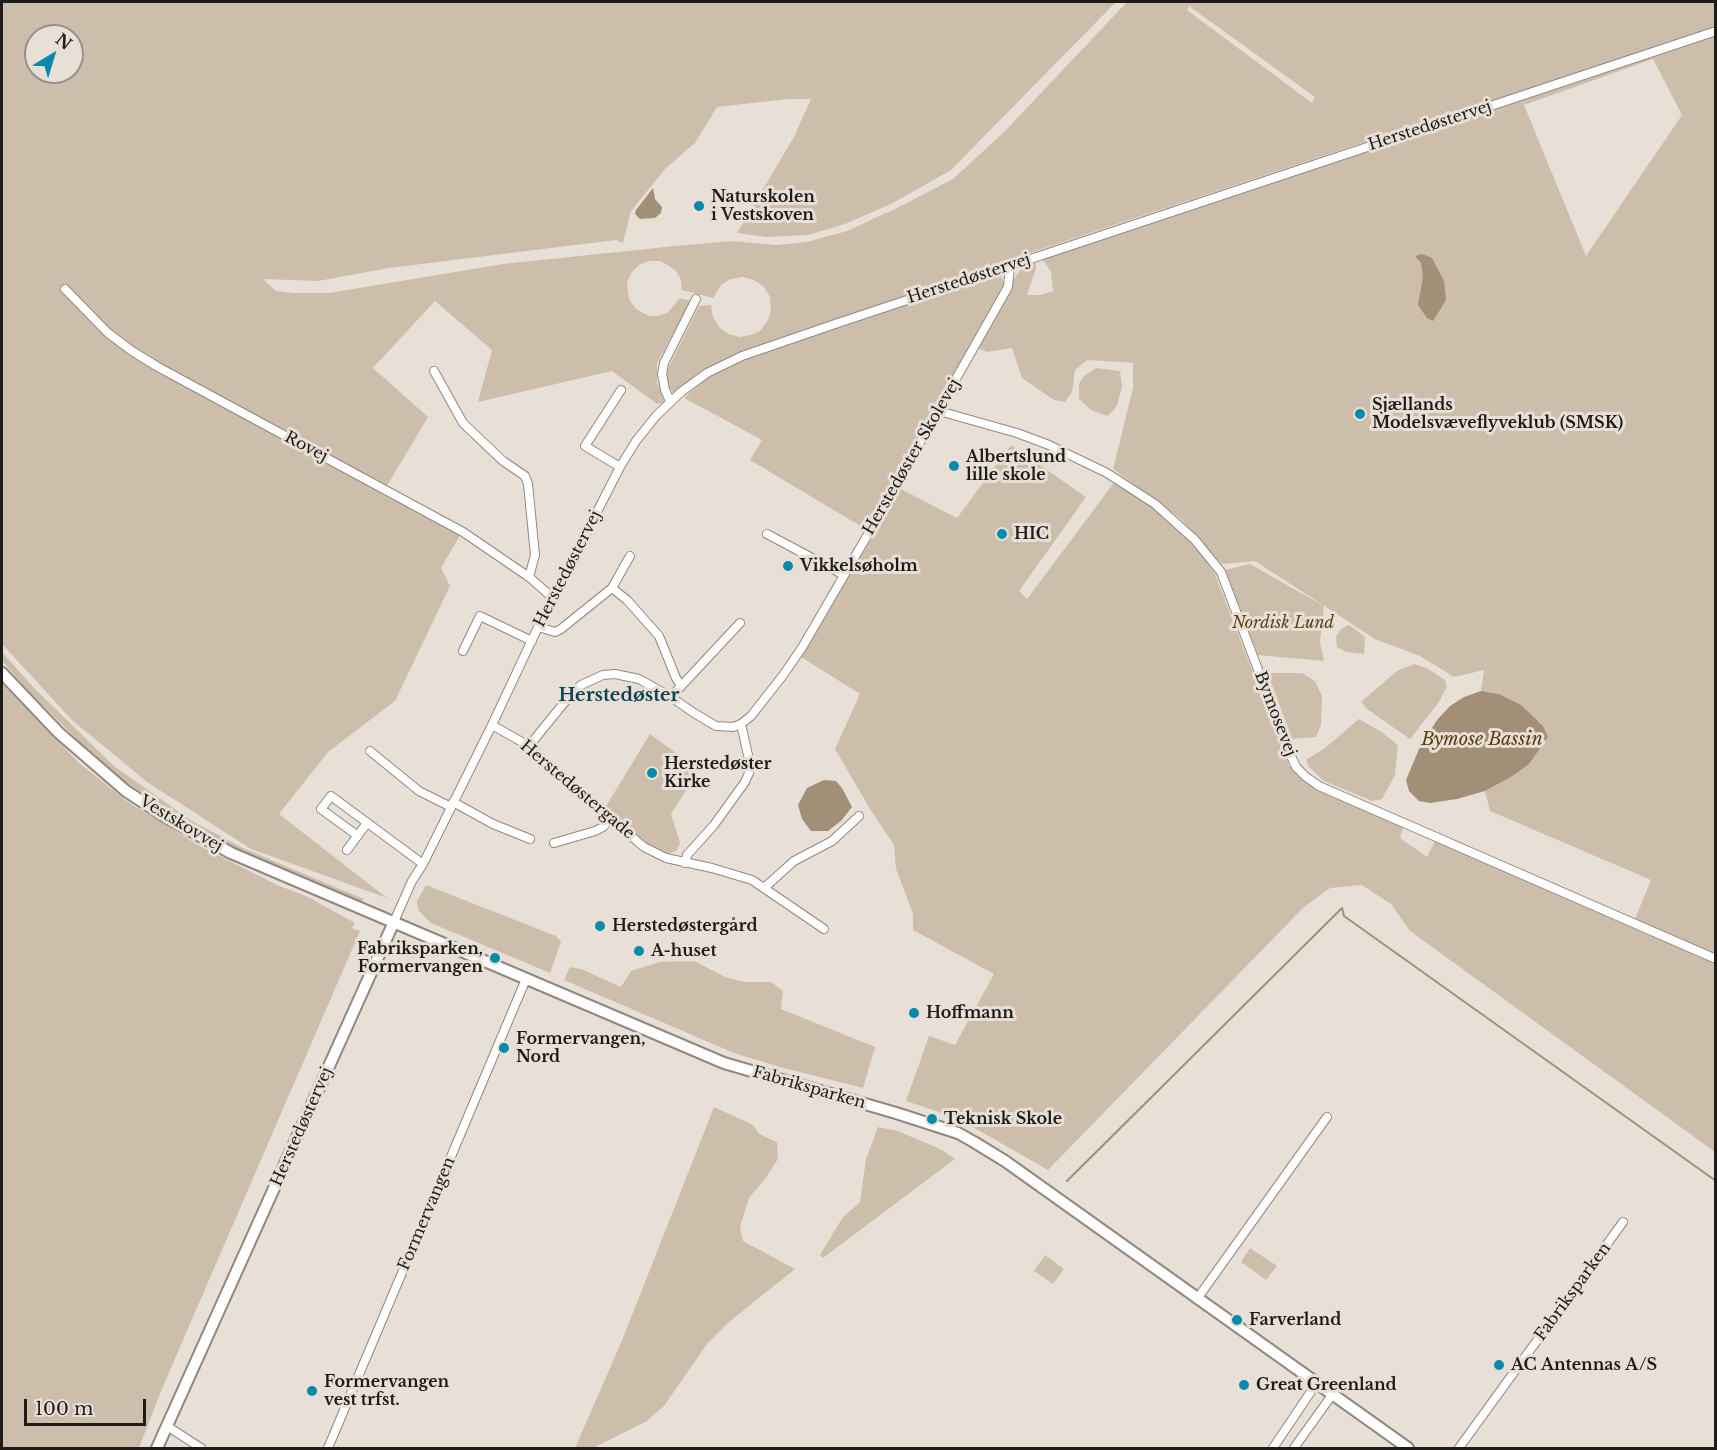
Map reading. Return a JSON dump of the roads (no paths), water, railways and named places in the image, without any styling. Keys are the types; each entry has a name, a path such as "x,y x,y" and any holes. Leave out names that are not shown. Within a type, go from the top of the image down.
{"street":[{"name":"Herstedøstervej","path":"157,1449 412,881 423,864 538,627 620,467 636,441 670,401 707,374 742,356 1716,31"},
{"name":"Herstedøster Skolevej","path":"741,724 751,716 784,674 844,575 1008,287 1010,266"},
{"name":"Rovej","path":"65,289 108,333 149,362 463,532 529,578 553,598"},
{"path":"670,401 662,374 664,363 696,299"},
{"path":"434,371 463,423 503,460 525,476 528,484 535,555 529,578"},
{"path":"620,467 585,446 621,390"},
{"name":"Bymosevej","path":"939,411 1027,436 1112,475 1155,504 1196,540 1221,572 1296,767 1319,786 1716,959"},
{"path":"767,534 844,575"},
{"path":"538,627 555,632 612,588 630,556"},
{"path":"612,588 627,600 659,636 681,686"},
{"path":"463,651 480,616 532,641"},
{"path":"670,697 740,623"},
{"name":"Vestskovvej","path":"2,673 58,734 126,791 164,816 231,853 393,924"},
{"path":"529,746 572,693 592,679 615,674 639,679 716,726 725,728 741,724 750,764 749,773 714,825 687,855 685,863"},
{"name":"Herstedøstergade","path":"492,725 529,746 558,775 644,846 666,858 736,874 764,888 824,929"},
{"path":"370,751 419,791 530,839"},
{"path":"358,836 321,809 331,796 423,864"},
{"path":"764,888 794,861 844,832 859,816"},
{"path":"554,843 595,831 603,827 610,819"},
{"path":"347,850 367,823"},
{"name":"Fabriksparken","path":"393,924 724,1063 958,1133 1005,1161 1408,1449"},
{"name":"Formervangen","path":"328,1449 526,980"},
{"path":"1197,1299 1327,1117"},
{"name":"Fabriksparken","path":"1459,1449 1623,1222"},
{"path":"1273,1449 1316,1383"},
{"path":"1294,1449 1332,1395"},
{"path":"167,1426 201,1449"}],"water":[{"path":"653,188 655,199 662,207 661,213 655,218 640,219 635,214 636,210"},
{"path":"1422,254 1432,258 1444,281 1446,300 1433,321 1427,318 1418,305 1423,277 1421,263 1415,256"},
{"name":"Bymose Bassin","path":"1481,691 1499,694 1521,705 1543,726 1548,737 1529,764 1485,791 1457,799 1430,803 1419,801 1409,791 1406,780 1419,749 1437,720 1450,706 1464,697"},
{"path":"824,780 836,781 852,807 841,821 828,831 811,831 802,819 798,805 807,788"}],"waterway":[{"path":"1067,1181 1342,908 1344,916 1716,1181"}],"place":[{"name":"Naturskolen i Vestskoven","path":"699,206"},
{"name":"Sjællands Modelsvæveflyveklub (SMSK)","path":"1360,414"},
{"name":"Albertslund lille skole","path":"954,466"},
{"name":"HIC","path":"1002,534"},
{"name":"Vikkelsøholm","path":"788,566"},
{"name":"Herstedøster Kirke","path":"652,773"},
{"name":"Herstedøstergård","path":"600,926"},
{"name":"A-huset","path":"639,951"},
{"name":"Fabriksparken, Formervangen","path":"495,958"},
{"name":"Hoffmann","path":"914,1013"},
{"name":"Formervangen, Nord","path":"504,1048"},
{"name":"Teknisk Skole","path":"932,1119"},
{"name":"Farverland","path":"1237,1320"},
{"name":"AC Antennas A/S","path":"1499,1365"},
{"name":"Great Greenland","path":"1244,1385"},
{"name":"Formervangen vest trfst.","path":"312,1391"}],"district":[{"name":"Herstedøster","path":"619,696"}],"park label":[{"name":"Nordisk Lund","path":"1283,623"}]}
